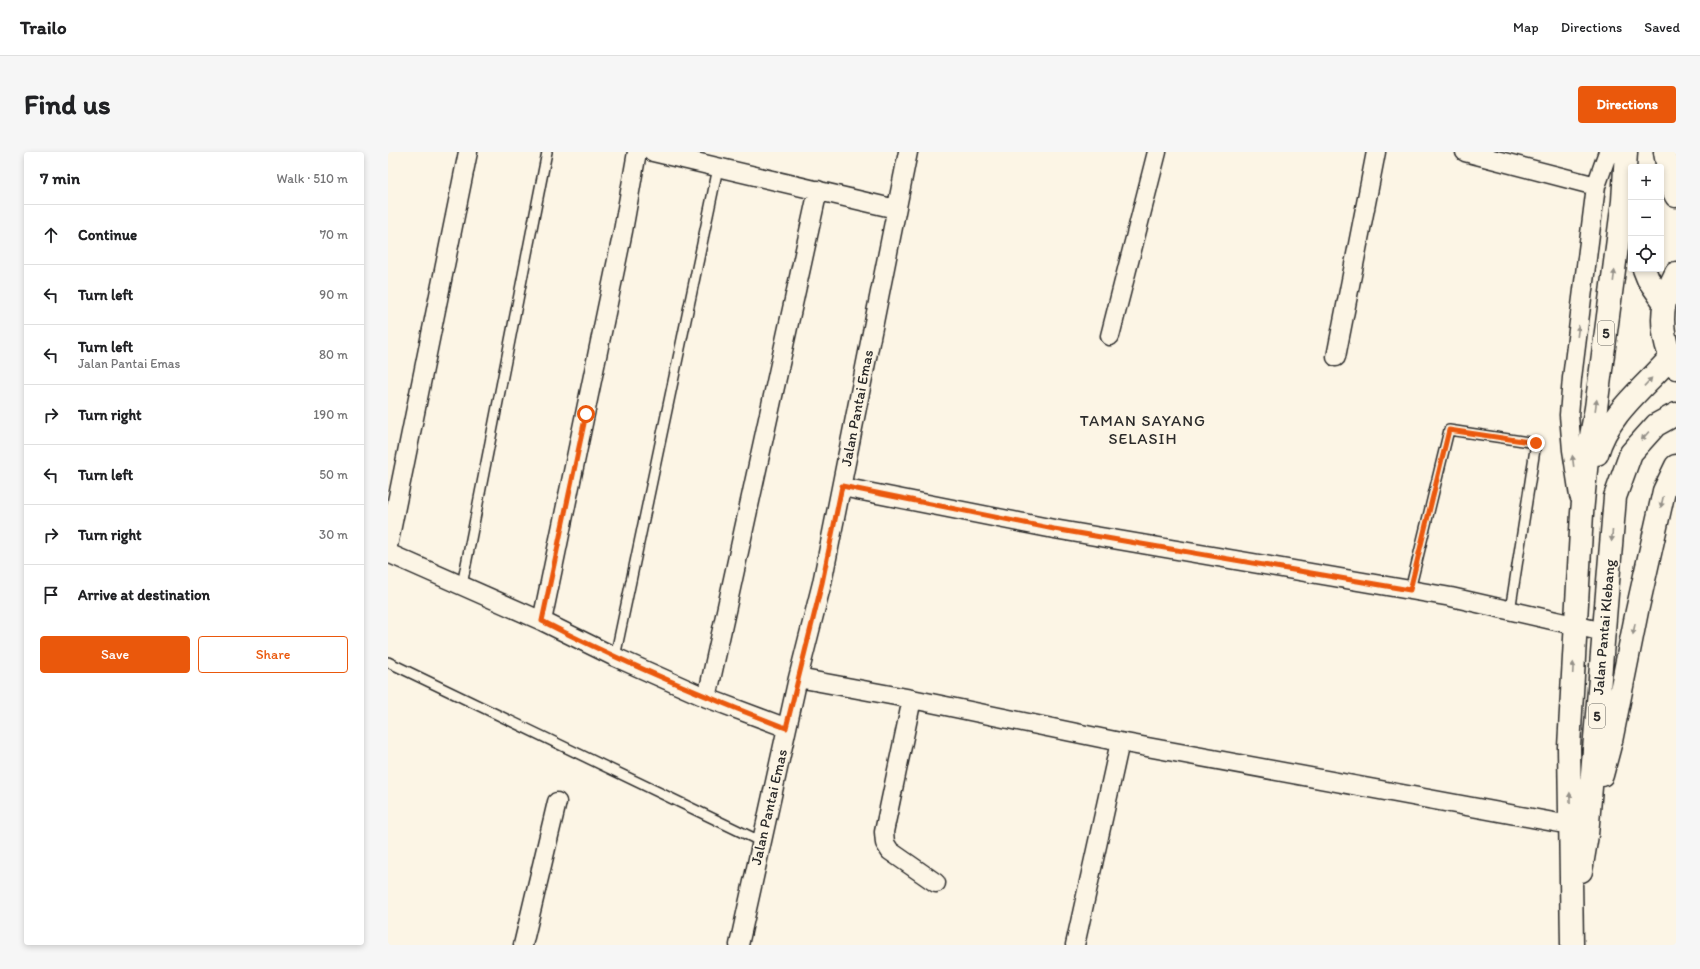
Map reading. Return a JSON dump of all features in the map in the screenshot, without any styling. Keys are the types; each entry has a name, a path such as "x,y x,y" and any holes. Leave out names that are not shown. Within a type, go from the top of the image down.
{"highway":[{"name":"Jalan Pantai Klebang","path":"1579,830 1569,747 1582,513 1587,459 1600,378 1623,201 1626,152"},
{"path":"1636,164 1637,152"},
{"path":"1665,152 1671,186 1676,196"},
{"path":"1645,272 1648,279 1664,302"},
{"name":"5","path":"1673,363 1663,330 1664,302 1676,272"},
{"name":"Jalan Pantai Klebang","path":"1582,513 1600,443 1608,426 1673,363"},
{"name":"Jalan Pantai Klebang","path":"1572,940 1579,830 1604,632 1615,497 1631,453 1656,425 1676,414"},
{"path":"1579,830 1611,741 1664,491 1676,466"}],"street":[{"path":"388,546 468,152"},
{"path":"542,621 622,239 637,152"},
{"path":"653,152 896,208"},
{"name":"Jalan Pantai Emas","path":"739,945 786,728 822,583 908,152"},
{"path":"1110,336 1157,152"},
{"path":"1336,357 1376,152"},
{"path":"1465,152 1596,186"},
{"path":"1582,513 1576,484 1569,415 1572,378 1596,186 1608,152"},
{"path":"707,698 818,190"},
{"path":"842,486 1054,529 1451,597 1604,632"},
{"path":"388,553 542,621 615,657 707,698 786,728"},
{"path":"798,678 912,699 1120,742 1579,830"},
{"path":"912,699 884,832 885,843 890,851 936,883"},
{"path":"1075,945 1120,742"},
{"path":"523,945 557,802"}],"lane":[{"path":"462,585 547,152"},
{"path":"615,657 718,168"},
{"path":"1410,590 1449,430 1536,443 1510,611"},
{"path":"388,662 762,842"}],"district":[{"name":"TAMAN SAYANG SELASIH","path":"1143,429"}],"route":[{"path":"586,414 542,621 583,643 707,698 786,728 822,583 842,486 1054,529 1410,590 1449,430 1536,443"}]}
